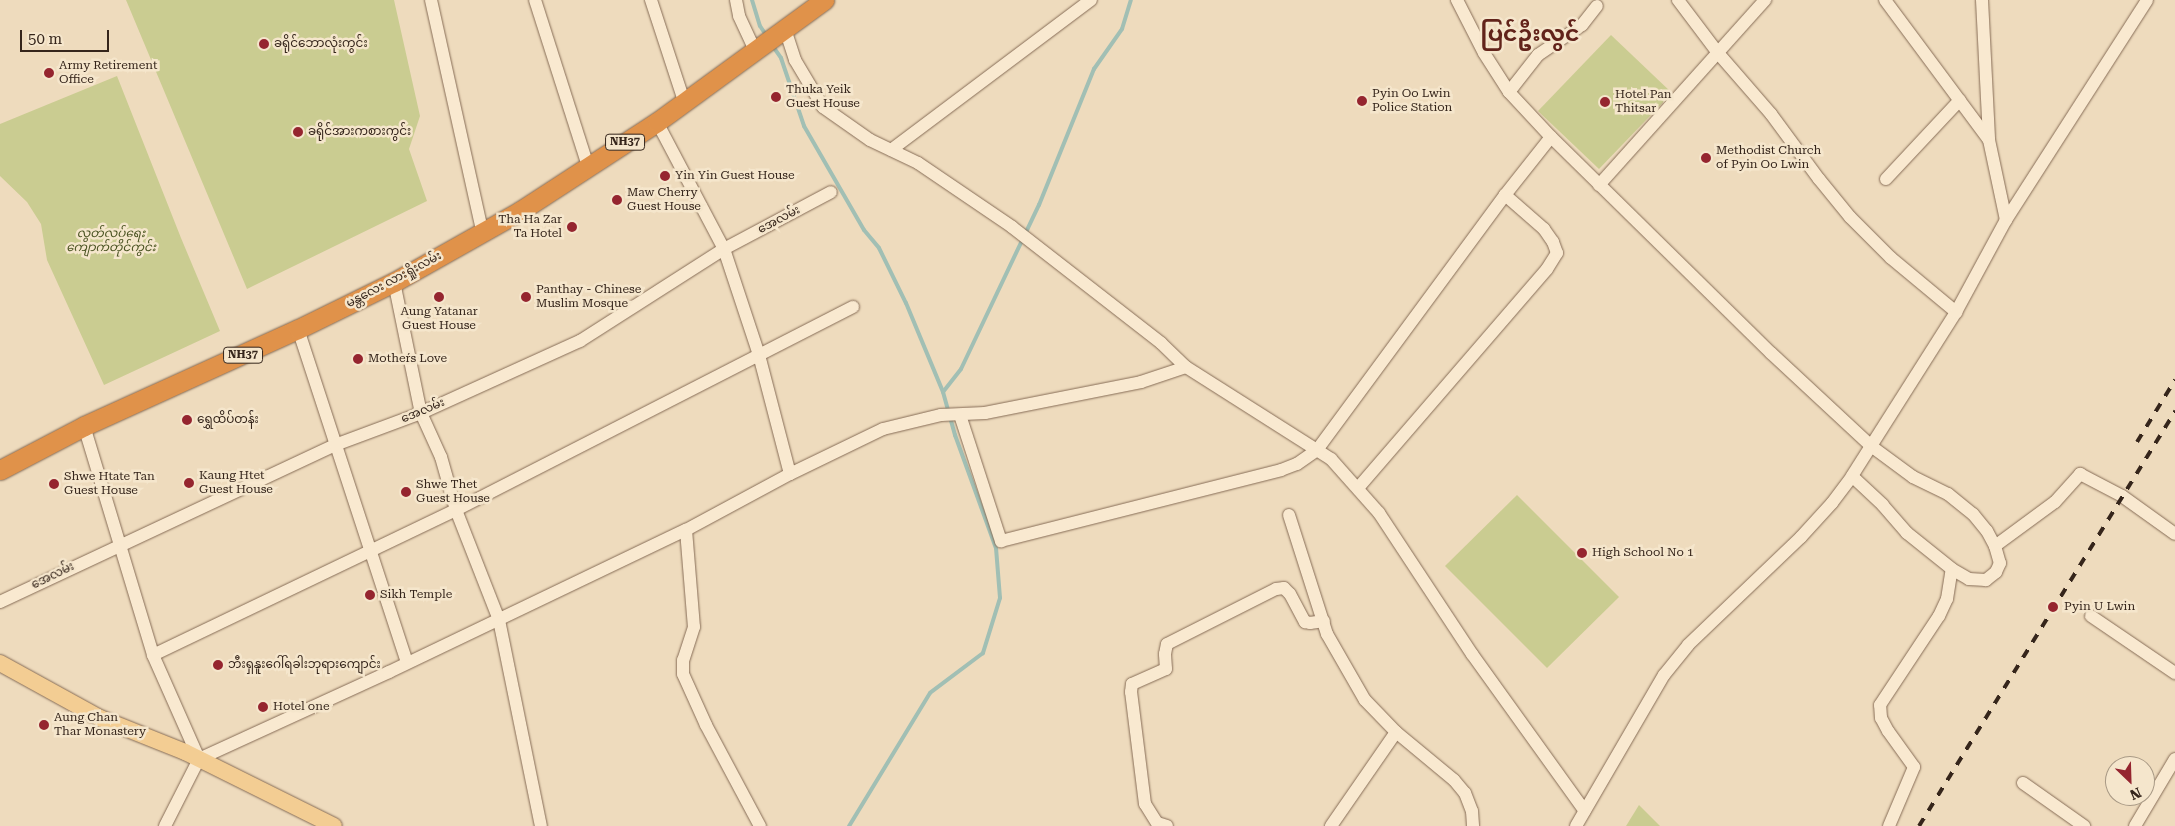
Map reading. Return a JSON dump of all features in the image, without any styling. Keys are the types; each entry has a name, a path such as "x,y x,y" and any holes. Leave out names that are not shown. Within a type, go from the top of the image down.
{"highway":[{"name":"NH37","path":"770,40 824,0"},
{"name":"မန္တလေး လားရှိုးလမ်း","path":"0,470 84,426 298,329 394,282 482,230 520,211 657,122 770,40"}],"main road":[{"path":"0,663 100,718 199,759 334,826"}],"street":[{"path":"432,0 482,230"},
{"path":"536,0 588,166"},
{"path":"652,0 684,101"},
{"path":"736,0 739,16 795,60 823,107 870,140 918,163 1024,235 1161,343 1186,367 1331,459 1379,513 1472,654 1585,811"},
{"path":"891,150 1091,0"},
{"path":"1457,0 1484,53 1509,92 1551,137 1771,353 1871,446 1913,477 1948,494 1973,514 1987,530 1995,546 2000,563 1996,572 1986,580 1969,579 1952,569 1907,533 1883,505 1852,476"},
{"path":"1678,0 1718,53 1771,114 1818,179 1850,217 1891,258 1956,312"},
{"path":"1599,185 1765,0"},
{"path":"1885,0 1989,140"},
{"path":"1982,0 1989,140 2006,220"},
{"path":"1576,826 1664,675 1688,645 1801,536 1832,503 1852,476 1956,312 2006,220 2147,0"},
{"path":"1509,92 1538,55 1582,25 1598,6"},
{"path":"1886,180 1960,100"},
{"path":"657,122 724,249 758,354 790,474"},
{"path":"958,415 1002,541 1281,470 1297,464 1317,450 1505,195 1551,137"},
{"name":"အေလမ်း","path":"0,602 118,545 335,445 422,413 580,341 724,249 831,192"},
{"path":"1358,488 1547,269 1557,253 1553,242 1544,230 1505,195"},
{"path":"394,282 422,413 441,457 456,510 499,620 541,826"},
{"path":"153,655 456,510 853,307"},
{"path":"298,329 407,662"},
{"path":"165,826 199,759 499,620 686,530 790,474 883,429 941,415 984,413 1141,382 1186,367"},
{"path":"84,426 118,545 153,655 199,759"},
{"path":"1995,546 2055,502 2080,474 2122,496 2175,534"},
{"path":"1288,516 1334,646 1365,700 1396,732 1454,780 1465,793 1472,811 1473,826"},
{"path":"686,530 694,628 683,660 683,674 706,725 760,826"},
{"path":"1889,826 1914,767 1888,731 1881,718 1880,705 1939,616 1947,599 1952,569"},
{"path":"1167,826 1157,823 1145,804 1131,692 1132,684 1166,669 1165,654 1167,644 1276,589 1284,588 1290,594 1305,622 1324,621"},
{"path":"2091,616 2175,673"},
{"path":"1331,826 1396,732"},
{"path":"2135,826 2175,759"},
{"path":"2023,783 2084,826"}],"green space":[{"name":"ခရိုင်အားကစားကွင်း","path":"126,0 394,0 420,116 409,149 427,201 247,289"},
{"name":"Hotel Pan Thitsar","path":"1611,35 1672,93 1599,169 1538,111"},
{"name":"လွတ်လပ်ရေး ကျောက်တိုင်ကွင်း","path":"117,76 220,331 104,385 47,260 41,224 27,202 0,176 0,124"},
{"path":"1517,495 1619,597 1547,668 1445,566"},
{"path":"1639,805 1660,826 1626,826"}],"waterway":[{"path":"752,0 760,26 766,35"},
{"path":"943,392 961,369 1039,205 1094,69 1122,29 1131,0"},
{"path":"772,45 781,58 804,126 864,230 879,248 906,303 943,392 955,435 996,548 1000,598 983,653 930,693 849,826"}],"railway":[{"path":"2137,442 2175,380"},
{"path":"1919,826 2175,411"}],"place":[{"name":"ခရိုင်ဘောလုံးကွင်း","path":"264,44"},
{"name":"Army Retirement Office","path":"49,73"},
{"name":"Thuka Yeik Guest House","path":"776,97"},
{"name":"Pyin Oo Lwin Police Station","path":"1362,101"},
{"name":"Hotel Pan Thitsar","path":"1605,102"},
{"name":"ခရိုင်အားကစားကွင်း","path":"298,132"},
{"name":"Methodist Church of Pyin Oo Lwin","path":"1706,158"},
{"name":"Yin Yin Guest House","path":"665,176"},
{"name":"Maw Cherry Guest House","path":"617,200"},
{"name":"Tha Ha Zar Ta Hotel","path":"572,227"},
{"name":"Aung Yatanar Guest House","path":"439,297"},
{"name":"Panthay - Chinese Muslim Mosque","path":"526,297"},
{"name":"Mother´s Love","path":"358,359"},
{"name":"ရွှေထိပ်တန်း","path":"187,420"},
{"name":"Kaung Htet Guest House","path":"189,483"},
{"name":"Shwe Htate Tan Guest House","path":"54,484"},
{"name":"Shwe Thet Guest House","path":"406,492"},
{"name":"High School No 1","path":"1582,553"},
{"name":"Sikh Temple","path":"370,595"},
{"name":"Pyin U Lwin","path":"2053,607"},
{"name":"ဘီးရှနူးဂေါ်ရခါးဘုရားကျောင်း","path":"218,665"},
{"name":"Hotel one","path":"263,707"},
{"name":"Aung Chan Thar Monastery","path":"44,725"}],"district":[{"name":"ပြင်ဦးလွင်","path":"1530,34"}]}
